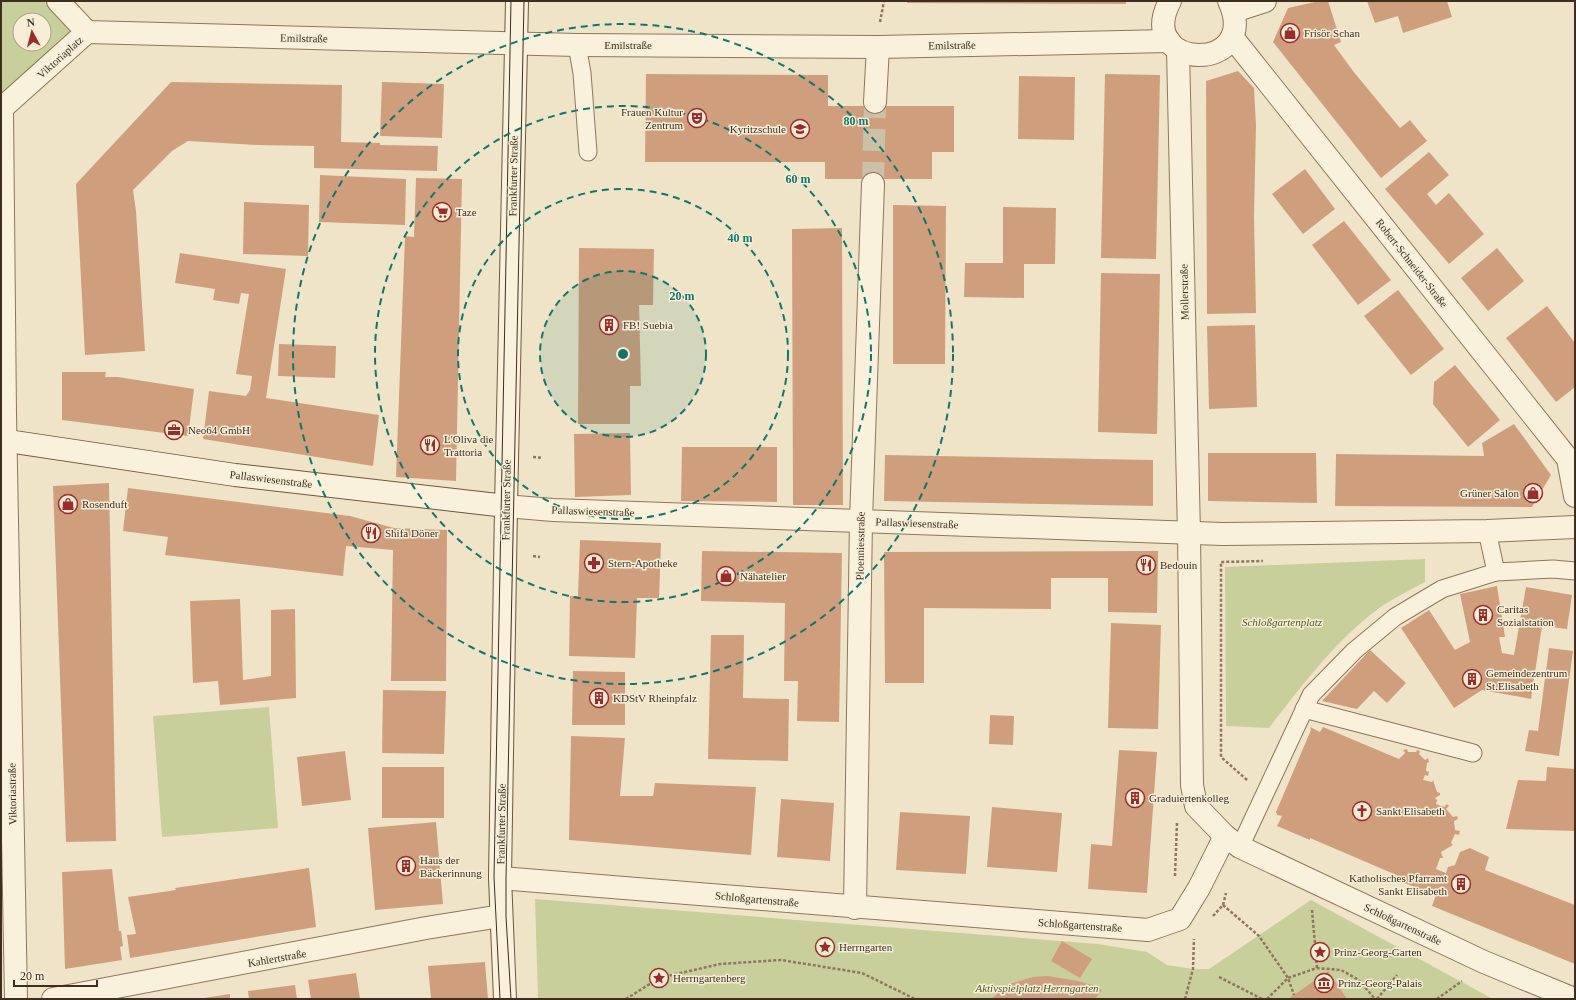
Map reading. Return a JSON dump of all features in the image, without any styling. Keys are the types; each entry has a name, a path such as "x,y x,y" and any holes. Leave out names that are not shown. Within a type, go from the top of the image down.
{"street":[{"name":"Viktoriaplatz","path":"1,110 87,32 58,1"},
{"name":"Frankfurter Straße","path":"505,999 500,878 506,506 517,1"},
{"name":"Mollerstraße","path":"1170,1 1165,10 1163,20 1164,31 1174,46 1189,534"},
{"path":"1232,37 1235,20 1231,6 1265,1"},
{"name":"Emilstraße","path":"87,32 577,45 878,47 1174,46 1189,55 1207,55 1224,47 1232,37"},
{"name":"Robert-Schneider-Straße","path":"1232,37 1568,459 1575,496"},
{"path":"875,102 878,47"},
{"name":"Viktoriastraße","path":"1,110 4,440 16,999"},
{"name":"Ploenniesstraße","path":"855,908 861,520 874,184"},
{"name":"Pallaswiesenstraße","path":"4,440 235,476 553,510 861,520 1189,534"},
{"path":"1232,842 1196,806 1192,785 1189,534 1487,531 1575,527"},
{"name":"Schloßgartenstraße","path":"500,878 855,908 1148,930 1180,919 1199,888 1232,842 1484,962 1574,999"},
{"name":"Kahlertstraße","path":"53,999 426,928 501,916"}],"lane":[{"path":"577,45 582,73 588,152"},
{"path":"1487,531 1496,572"},
{"path":"1232,842 1264,795 1311,695 1354,650 1395,617 1442,589 1496,572 1553,569 1575,571"},
{"path":"1304,709 1472,752"}],"path":[{"path":"533,457 543,458"},
{"path":"533,556 540,557"},
{"path":"1264,795 1221,756 1221,562 1269,561"},
{"path":"1175,882 1177,818"},
{"path":"1223,905 1259,936 1288,978 1294,995"},
{"path":"1312,910 1317,968"},
{"path":"1183,914 1190,926 1194,938 1193,969 1185,999"},
{"path":"626,999 659,978 720,964 781,960 862,973 915,999"},
{"path":"1267,999 1288,978 1317,968 1341,970 1359,980 1376,999 1397,975"},
{"path":"1219,977 1262,999"}],"green space":[{"path":"1,1 44,1 74,30 52,50 52,12 12,12 12,52 50,52 1,96"},
{"name":"Schloßgartenplatz","path":"1425,559 1425,582 1385,604 1368,616 1353,630 1308,678 1269,728 1226,726 1225,567"},
{"path":"269,707 278,828 162,837 153,716"},
{"name":"Herrngarten","path":"535,899 1098,944 1147,952 1167,965 1193,969 1209,969 1311,900 1493,999 538,999"}],"building":[{"path":"907,1 1126,1 1126,4 907,3"},
{"path":"1319,1 1328,1 1341,42 1334,45 1353,71 1400,128 1410,120 1427,141 1381,178 1273,42 1288,8"},
{"path":"1367,1 1447,1 1452,17 1403,33 1398,16 1375,23"},
{"path":"1238,71 1254,88 1256,125 1254,218 1256,313 1207,314 1206,81"},
{"name":"Kyritzschule","path":"646,74 828,75 828,106 954,106 954,152 932,152 932,179 825,179 825,162 645,162"},
{"path":"1105,74 1160,75 1156,259 1101,258"},
{"path":"1019,76 1075,77 1074,140 1018,139"},
{"path":"171,82 342,85 341,142 380,143 380,145 438,146 437,171 314,168 314,146 258,145 188,141 172,151 133,190 136,211 145,351 85,355 76,184"},
{"path":"382,82 444,84 442,138 380,136"},
{"path":"1429,152 1449,175 1427,194 1436,205 1449,193 1484,234 1449,264 1385,189"},
{"path":"1305,169 1335,209 1303,234 1272,194"},
{"path":"320,175 406,179 405,225 319,222"},
{"path":"416,178 462,179 456,481 396,477 405,236 414,237"},
{"path":"244,202 309,205 308,256 243,254"},
{"path":"893,205 946,206 945,364 893,364"},
{"path":"1003,207 1056,208 1055,264 1024,264 1024,298 964,297 965,263 1003,263"},
{"path":"1344,221 1391,280 1358,305 1312,245"},
{"path":"842,228 843,505 793,505 792,229"},
{"path":"579,248 654,249 653,305 639,305 641,386 630,386 630,424 578,424"},
{"path":"1497,248 1524,281 1488,311 1461,278"},
{"path":"180,253 286,269 266,398 379,415 373,466 203,439 209,391 246,396 250,390 252,376 236,374 249,294 241,293 239,304 213,300 215,289 175,283"},
{"path":"1101,273 1160,274 1157,434 1098,432"},
{"path":"1398,290 1444,349 1411,375 1364,316"},
{"path":"1547,306 1575,343 1575,387 1556,402 1506,338"},
{"path":"1255,325 1257,407 1209,409 1207,326"},
{"path":"279,344 336,346 335,378 278,376"},
{"path":"1455,365 1500,420 1468,447 1433,404 1434,382"},
{"path":"62,372 106,372 105,377 118,377 194,389 188,436 62,420"},
{"path":"1514,424 1551,475 1532,507 1335,506 1336,454 1484,456 1482,443"},
{"path":"630,433 631,495 575,497 574,434"},
{"path":"682,447 777,447 777,502 681,501"},
{"path":"1208,453 1316,453 1317,503 1208,501"},
{"path":"885,455 1153,460 1153,506 884,501"},
{"path":"109,483 116,841 66,842 53,486"},
{"path":"128,488 350,516 394,528 447,530 446,681 391,681 393,550 346,546 343,576 165,555 168,537 123,531"},
{"path":"580,540 661,543 659,598 637,598 635,658 569,656 570,596 578,596"},
{"path":"702,551 842,553 839,722 797,721 798,681 784,681 785,603 701,601"},
{"path":"1158,551 1157,613 1108,612 1108,578 1051,578 1051,609 924,608 924,683 885,683 884,552"},
{"path":"1497,586 1505,637 1499,637 1502,653 1514,655 1526,587 1572,595 1567,629 1542,626 1531,699 1482,690 1454,708 1401,628 1429,610 1455,650 1470,642 1460,594"},
{"path":"240,599 243,680 271,676 271,610 295,609 296,698 220,705 218,681 193,683 190,601"},
{"path":"1111,623 1161,625 1158,729 1108,728"},
{"path":"711,635 744,635 743,698 789,699 788,761 708,759"},
{"path":"1549,648 1573,651 1559,756 1525,751 1529,730 1538,731"},
{"path":"1370,650 1406,683 1387,703 1374,691 1357,709 1322,701"},
{"name":"KDStV Rheinpfalz","path":"573,671 625,672 625,725 572,725"},
{"path":"383,690 446,691 444,754 382,753"},
{"path":"990,715 1014,716 1013,745 989,744"},
{"name":"Sankt Elisabeth","path":"1310,727 1320,732 1323,727 1399,759 1405,753 1403,750 1407,749 1408,752 1416,752 1417,750 1420,751 1419,754 1425,760 1428,758 1429,762 1427,763 1426,771 1429,772 1428,776 1425,775 1423,780 1432,782 1433,780 1437,792 1440,793 1440,795 1435,798 1437,800 1436,804 1444,807 1447,804 1449,806 1446,809 1453,817 1457,816 1458,819 1454,821 1455,830 1460,831 1459,835 1455,834 1451,843 1453,845 1441,852 1443,858 1440,858 1436,869 1446,873 1448,867 1455,865 1460,852 1470,848 1489,857 1485,870 1575,905 1575,964 1432,906 1436,895 1399,881 1401,877 1310,838 1310,840 1277,826 1282,816 1277,815 1276,812 1311,730"},
{"path":"571,736 625,738 620,796 653,796 655,783 756,787 751,855 569,840"},
{"name":"Graduiertenkolleg","path":"1119,750 1157,752 1147,893 1088,889 1091,844 1112,846"},
{"path":"345,751 351,800 302,806 297,757"},
{"path":"382,767 444,767 444,818 382,818"},
{"path":"1547,767 1575,769 1575,831 1506,829 1518,780 1546,781"},
{"path":"781,799 834,803 830,861 777,857"},
{"path":"992,807 1062,813 1057,872 987,867"},
{"path":"900,812 970,816 966,874 896,870"},
{"name":"Haus der Bäckerinnung","path":"436,822 443,904 375,910 368,828"},
{"path":"309,868 316,927 130,958 127,935 136,934 128,897 176,890 175,888"},
{"path":"112,869 119,931 121,931 123,946 120,947 122,960 65,969 62,872"},
{"path":"1062,941 1092,959 1080,978 1051,961"},
{"path":"485,962 488,999 431,999 428,966"},
{"name":"Prinz-Georg-Palais","path":"1328,971 1347,999 1288,999 1294,995"},
{"path":"356,973 360,999 311,999 308,980"},
{"name":"Aktivspielplatz Herrngarten","path":"1048,976 1078,981 1098,987 1102,990 1095,999 991,999 1009,984 1033,977"},
{"path":"295,985 297,999 249,999 248,991"},
{"path":"230,994 230,999 204,999 204,998"}],"tunnel":[{"path":"873,184 875,102"}],"tram line":[{"path":"500,999 494,877 511,1"},
{"path":"511,999 506,917 506,878 524,1"}],"place":[{"name":"Frisör Schan","path":"1290,33"},
{"name":"Frauen Kultur Zentrum","path":"697,118"},
{"name":"Kyritzschule","path":"800,129"},
{"name":"Taze","path":"442,212"},
{"name":"FB! Suebia","path":"609,325"},
{"name":"Neo64 GmbH","path":"174,430"},
{"name":"L'Oliva die Trattoria","path":"430,445"},
{"name":"Grüner Salon","path":"1533,493"},
{"name":"Rosenduft","path":"68,504"},
{"name":"Shifa Döner","path":"371,533"},
{"name":"Stern-Apotheke","path":"594,563"},
{"name":"Bedouin","path":"1146,565"},
{"name":"Nähatelier","path":"726,576"},
{"name":"Caritas Sozialstation","path":"1483,615"},
{"name":"Gemeindezentrum St.Elisabeth","path":"1472,679"},
{"name":"KDStV Rheinpfalz","path":"599,698"},
{"name":"Graduiertenkolleg","path":"1135,798"},
{"name":"Sankt Elisabeth","path":"1362,811"},
{"name":"Haus der Bäckerinnung","path":"406,866"},
{"name":"Katholisches Pfarramt Sankt Elisabeth","path":"1461,884"},
{"name":"Herrngarten","path":"825,947"},
{"name":"Prinz-Georg-Garten","path":"1320,952"},
{"name":"Herrngartenberg","path":"659,978"},
{"name":"Prinz-Georg-Palais","path":"1324,983"}]}
